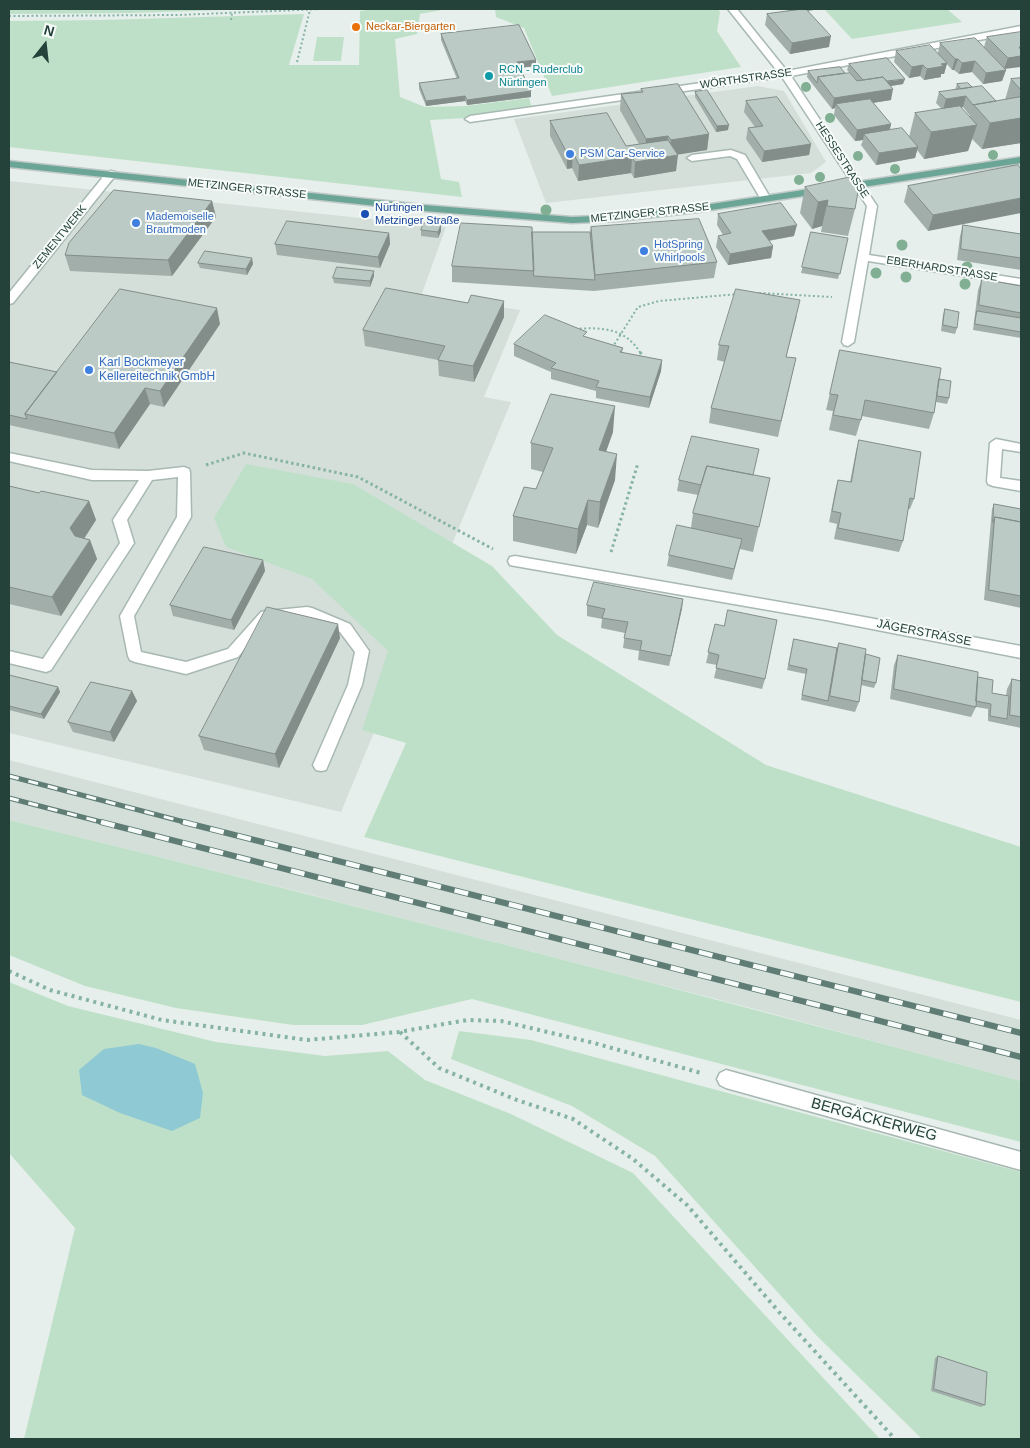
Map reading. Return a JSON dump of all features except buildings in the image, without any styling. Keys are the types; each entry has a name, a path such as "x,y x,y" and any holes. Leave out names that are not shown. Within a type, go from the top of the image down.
{"main road":[{"name":"METZINGER STRASSE","path":"9,164 518,218 572,220 646,215 766,199 1021,160"}],"street":[{"name":"HESSESTRASSE","path":"732,9 785,74 872,206 848,342"},
{"name":"WÖRTHSTRASSE","path":"470,119 785,74 1021,29"},
{"path":"692,158 731,153 741,157 766,199"},
{"name":"ZEMENTWERK","path":"9,300 111,174"},
{"name":"EBERHARDSTRASSE","path":"863,257 1021,282"},
{"path":"1021,448 996,443 993,481 1021,486"},
{"path":"9,458 92,475 148,476 184,472 184,517 127,616 135,656 186,668 233,653 266,616 306,612 345,628 362,651 355,686 321,765"},
{"path":"9,657 46,666 127,543 120,520 148,476"},
{"name":"JÄGERSTRASSE","path":"515,561 826,615 1021,652"},
{"name":"BERGÄCKERWEG","path":"726,1079 1021,1161"}],"path":[{"path":"9,16 232,13 321,9"},
{"path":"297,62 310,10"},
{"path":"231,20 232,13"},
{"path":"756,293 781,293 855,299"},
{"path":"611,349 638,307 658,300 739,294"},
{"path":"575,330 601,327 622,332 637,345 645,360"},
{"path":"184,472 244,453 358,477 515,561"},
{"path":"604,577 638,463"},
{"path":"9,971 50,990 162,1020 308,1040 399,1032 467,1020 501,1021 594,1043 726,1079"},
{"path":"399,1032 439,1068 518,1100 573,1119 633,1159 687,1205 779,1312 895,1439"}],"shaded area":[{"path":"758,86 784,91 826,162 811,173 546,203 514,119"},
{"path":"9,181 446,227 421,296 520,310 484,397 511,402 341,812 9,733"},
{"path":"9,760 1021,1020 1021,1081 751,1008 300,892 9,820"}],"green space":[{"path":"9,9 258,9 9,14"},
{"path":"374,9 447,9 420,14 417,34 395,39 400,97 425,107 465,106 529,98 532,108 466,118 430,120 441,179 459,182 462,197 9,147 9,21 304,14 289,65 359,65 360,11"},
{"path":"495,9 718,9 720,12 717,31 741,67 552,96 524,28 496,17"},
{"path":"824,9 947,9 962,22 852,39"},
{"path":"317,37 344,37 341,61 313,61"},
{"path":"246,464 353,484 492,566 557,635 766,765 1021,847 1021,1002 364,837 406,743 362,730 388,651 312,579 226,547 214,518"},
{"path":"9,820 516,948 1021,1081 1021,1142 472,999 362,1025 293,1025 176,1008 85,986 9,955"},
{"path":"9,982 68,1006 216,1042 325,1056 388,1051 425,1080 511,1114 633,1173 880,1439 24,1439 75,1228 9,1153"},
{"path":"459,1031 531,1040 1021,1172 1021,1439 922,1439 817,1336 655,1156 572,1106 451,1059"}],"water":[{"path":"139,1044 156,1048 195,1064 203,1093 200,1118 172,1131 120,1113 82,1095 79,1070 104,1049"}],"railway":[{"path":"9,776 188,823"},
{"path":"9,798 105,823"},
{"path":"101,822 1021,1057"},
{"path":"183,822 1021,1033"}],"place":[{"name":"Neckar-Biergarten","path":"356,27"},
{"name":"RCN - Ruderclub Nürtingen","path":"489,76"},
{"name":"PSM Car-Service","path":"570,154"},
{"name":"Nürtingen Metzinger Straße","path":"365,214"},
{"name":"Mademoiselle Brautmoden","path":"136,223"},
{"name":"HotSpring Whirlpools","path":"644,251"},
{"name":"Karl Bockmeyer Kellereitechnik GmbH","path":"89,370"}]}
